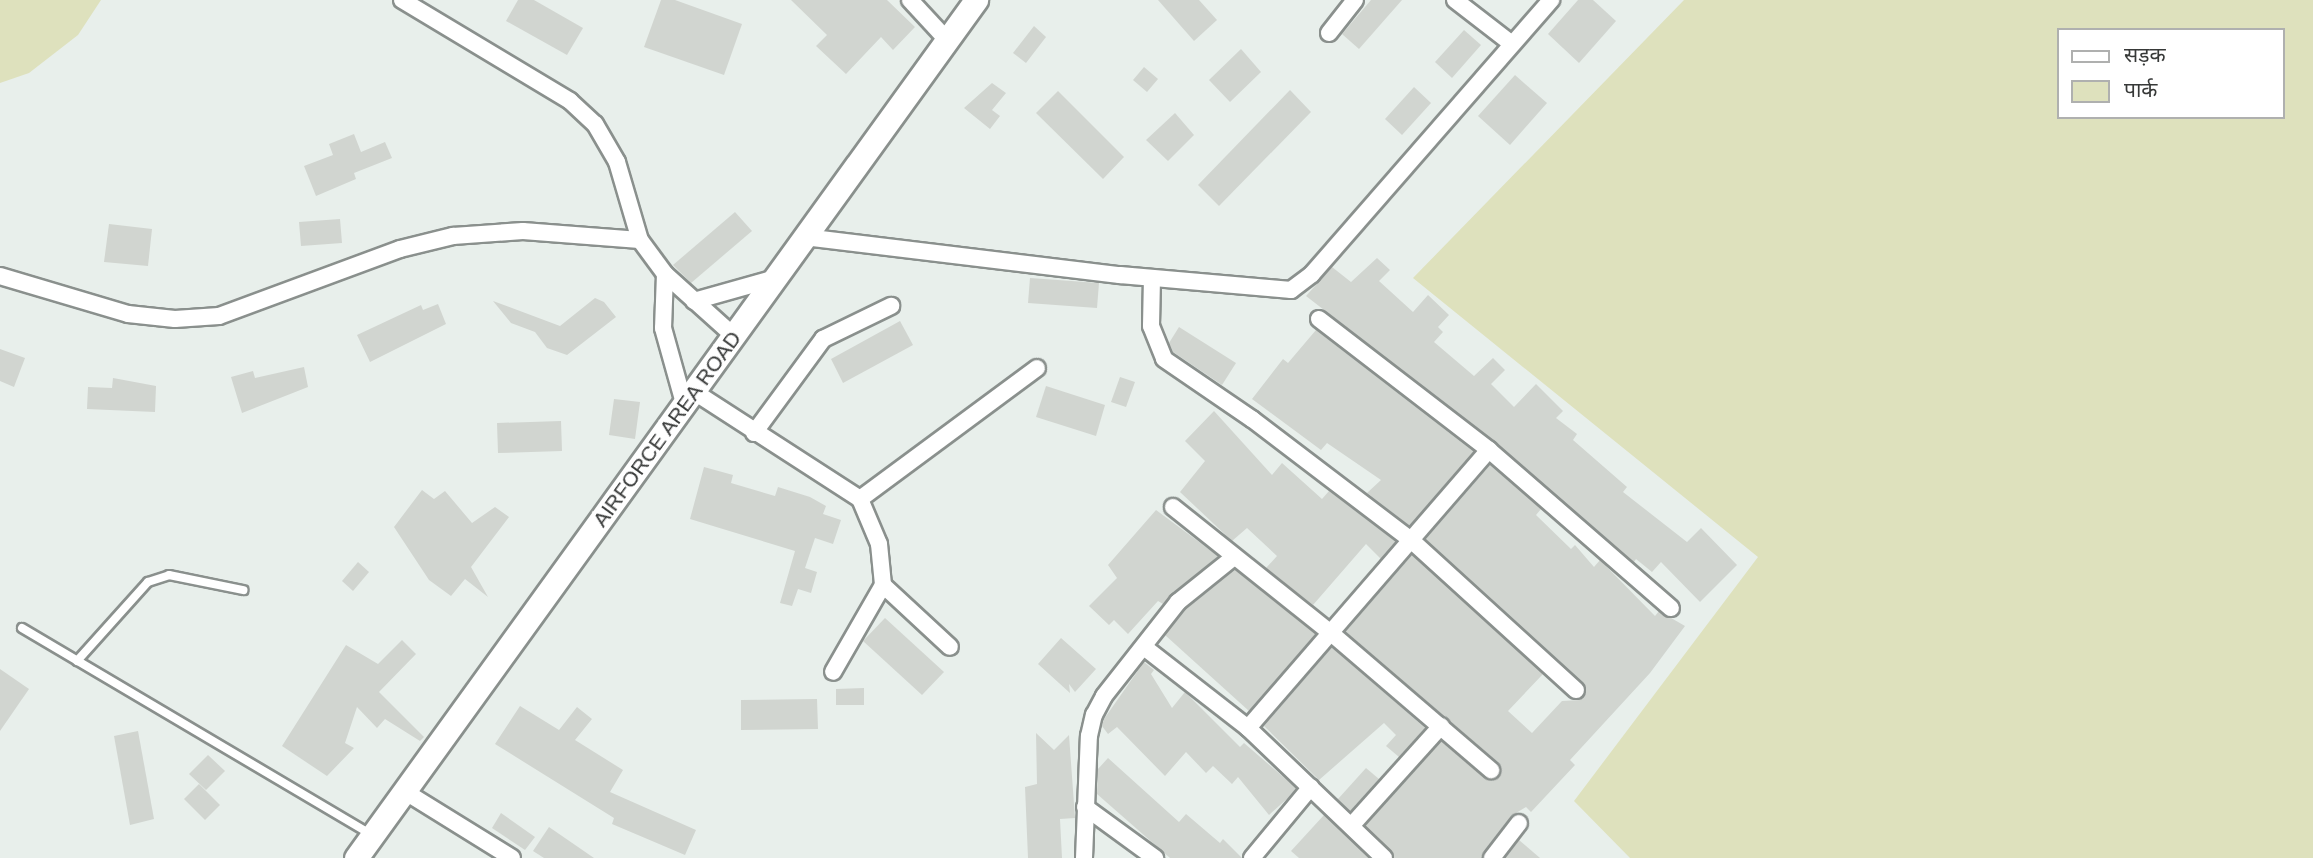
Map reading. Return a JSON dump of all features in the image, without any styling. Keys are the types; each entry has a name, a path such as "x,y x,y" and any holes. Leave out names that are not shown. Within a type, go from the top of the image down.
{"street":[{"path":"402,0 570,101 595,124 617,162 640,240 665,274 735,337"},
{"path":"910,0 947,40"},
{"name":"AIRFORCE AREA ROAD","path":"356,858 976,0"},
{"path":"1329,33 1355,0"},
{"path":"1455,0 1512,44"},
{"path":"804,237 1152,278 1291,290 1312,274 1551,0"},
{"path":"0,276 128,314 175,319 219,316 400,249 453,236 523,231 640,240"},
{"path":"665,274 663,328 689,397 754,433 860,499 879,544 883,585 833,672"},
{"path":"694,300 776,278"},
{"path":"1152,278 1151,326 1164,359 1252,419 1411,540 1576,690"},
{"path":"754,433 823,339 891,306"},
{"path":"1319,319 1489,450 1671,608"},
{"path":"860,499 1037,368"},
{"path":"1248,728 1489,450"},
{"path":"1174,507 1331,633 1491,770"},
{"path":"1084,858 1084,807 1094,716 1178,602 1234,556"},
{"path":"883,585 950,647"},
{"path":"1144,647 1248,728 1384,858"},
{"path":"1352,825 1441,726"},
{"path":"1252,858 1311,787"},
{"path":"404,791 512,858"},
{"path":"1084,807 1155,858"},
{"path":"1492,858 1519,823"}],"lane":[{"path":"76,661 148,582 169,575 243,590"},
{"path":"22,628 372,835"}],"green space":[{"path":"0,0 101,0 78,35 29,73 0,83"},
{"path":"1684,0 2313,0 2313,858 1630,858 1574,801 1758,557 1413,278"}],"building":[{"path":"518,0 534,0 583,28 567,55 506,21"},
{"path":"661,0 675,0 742,24 724,75 644,47"},
{"path":"791,0 887,0 915,27 893,50 881,37 846,74 816,46 827,35"},
{"path":"1158,0 1199,0 1217,20 1194,41"},
{"path":"1371,0 1402,0 1359,49 1342,34"},
{"path":"1578,0 1593,0 1616,21 1579,63 1548,34"},
{"path":"1034,26 1046,37 1026,63 1013,53"},
{"path":"1464,30 1481,45 1452,78 1435,62"},
{"path":"1241,49 1261,72 1230,102 1209,80"},
{"path":"1144,67 1158,79 1147,92 1133,80"},
{"path":"1515,75 1547,103 1510,145 1478,116"},
{"path":"992,83 1006,93 992,110 1000,116 990,129 964,108"},
{"path":"1414,87 1431,103 1402,135 1385,119"},
{"path":"1290,90 1311,112 1219,206 1198,185"},
{"path":"1058,91 1124,157 1103,179 1036,113"},
{"path":"1175,113 1194,135 1168,161 1146,140"},
{"path":"354,134 361,152 385,142 392,158 354,173 356,179 316,196 304,166 333,155 329,144"},
{"path":"735,212 752,231 691,283 673,265"},
{"path":"340,219 342,243 301,246 299,222"},
{"path":"109,224 152,229 148,266 104,262"},
{"path":"1377,258 1390,270 1379,281 1413,312 1428,295 1449,315 1438,327 1443,332 1434,342 1474,376 1493,358 1505,370 1491,384 1514,407 1536,384 1563,411 1556,418 1577,434 1573,440 1627,487 1623,492 1687,542 1701,528 1737,565 1700,602 1661,562 1652,572 1636,559 1634,562 1495,442 1306,296 1332,267 1351,282"},
{"path":"1030,278 1099,283 1097,308 1028,303"},
{"path":"595,298 604,302 616,317 567,355 547,348 535,332 511,323 493,301 560,326"},
{"path":"438,304 446,324 370,362 357,335 421,305 423,310"},
{"path":"900,321 913,345 843,383 831,359"},
{"path":"1179,327 1236,363 1222,385 1173,352 1169,343"},
{"path":"1316,330 1474,452 1410,526 1367,493 1381,480 1327,443 1321,450 1252,399 1283,359 1288,363"},
{"path":"0,349 25,358 14,387 0,381"},
{"path":"304,367 308,387 242,413 231,377 253,371 255,378"},
{"path":"1120,377 1135,382 1126,407 1111,402"},
{"path":"113,378 156,386 155,412 87,409 88,387 112,388"},
{"path":"1046,386 1105,405 1096,436 1036,417"},
{"path":"614,399 640,402 635,439 609,435"},
{"path":"1214,411 1272,475 1282,463 1322,499 1329,491 1396,542 1381,559 1366,544 1313,605 1266,568 1277,556 1247,528 1232,541 1180,492 1205,461 1185,441"},
{"path":"561,421 562,451 498,453 497,423"},
{"path":"1490,465 1541,509 1536,515 1571,549 1575,545 1594,567 1600,560 1655,616 1659,611 1685,626 1650,673 1570,760 1575,765 1531,812 1526,807 1511,816 1482,858 1394,858 1365,826 1441,741 1485,778 1495,780 1501,771 1498,762 1345,632 1412,555 1543,674 1508,711 1532,733 1562,701 1580,700 1586,693 1583,682 1426,539"},
{"path":"704,467 733,475 731,483 775,496 778,487 810,497 826,506 823,514 841,520 833,544 815,538 805,568 817,572 811,593 798,589 792,606 780,603 795,551 690,519"},
{"path":"422,490 434,499 445,491 472,523 495,507 509,517 471,567 488,597 465,579 451,596 429,580 394,527"},
{"path":"1156,510 1218,556 1163,604 1158,601 1128,634 1114,620 1109,625 1089,606 1117,578 1108,565"},
{"path":"358,562 369,572 353,591 342,581"},
{"path":"1235,570 1316,634 1249,711 1165,635 1186,609"},
{"path":"885,618 944,672 922,695 863,641"},
{"path":"1061,638 1096,669 1075,692 1069,684 1070,693 1038,664"},
{"path":"402,640 416,654 379,692 424,737 420,741 385,719 377,728 357,707 345,743 354,748 327,776 282,746 346,645 378,664"},
{"path":"1332,647 1425,728 1399,757 1386,746 1396,735 1384,723 1319,780 1264,726"},
{"path":"1144,662 1154,670 1151,674 1172,708 1185,692 1240,747 1244,743 1296,788 1288,798 1269,815 1238,777 1232,784 1213,766 1206,773 1186,752 1165,776 1117,727 1108,734 1102,726 1104,719"},
{"path":"0,669 29,689 0,731"},
{"path":"864,688 864,705 836,705 836,689"},
{"path":"817,699 818,729 741,730 741,700"},
{"path":"520,706 559,730 577,707 592,719 575,740 623,770 610,792 696,830 685,855 612,824 614,818 495,744"},
{"path":"138,731 154,819 130,825 114,736"},
{"path":"1036,733 1054,750 1069,735 1075,818 1060,819 1062,858 1028,858 1025,787 1037,784"},
{"path":"208,755 225,771 206,790 189,774"},
{"path":"1108,758 1179,822 1186,814 1220,843 1223,839 1242,858 1170,858 1097,794 1098,769"},
{"path":"1366,768 1379,779 1350,811 1338,799"},
{"path":"199,784 220,805 205,820 184,799"},
{"path":"501,813 535,837 525,850 492,828"},
{"path":"1324,815 1369,858 1299,858 1291,851"},
{"path":"549,827 594,858 544,858 533,851"},
{"path":"1519,840 1540,858 1505,858"}]}
